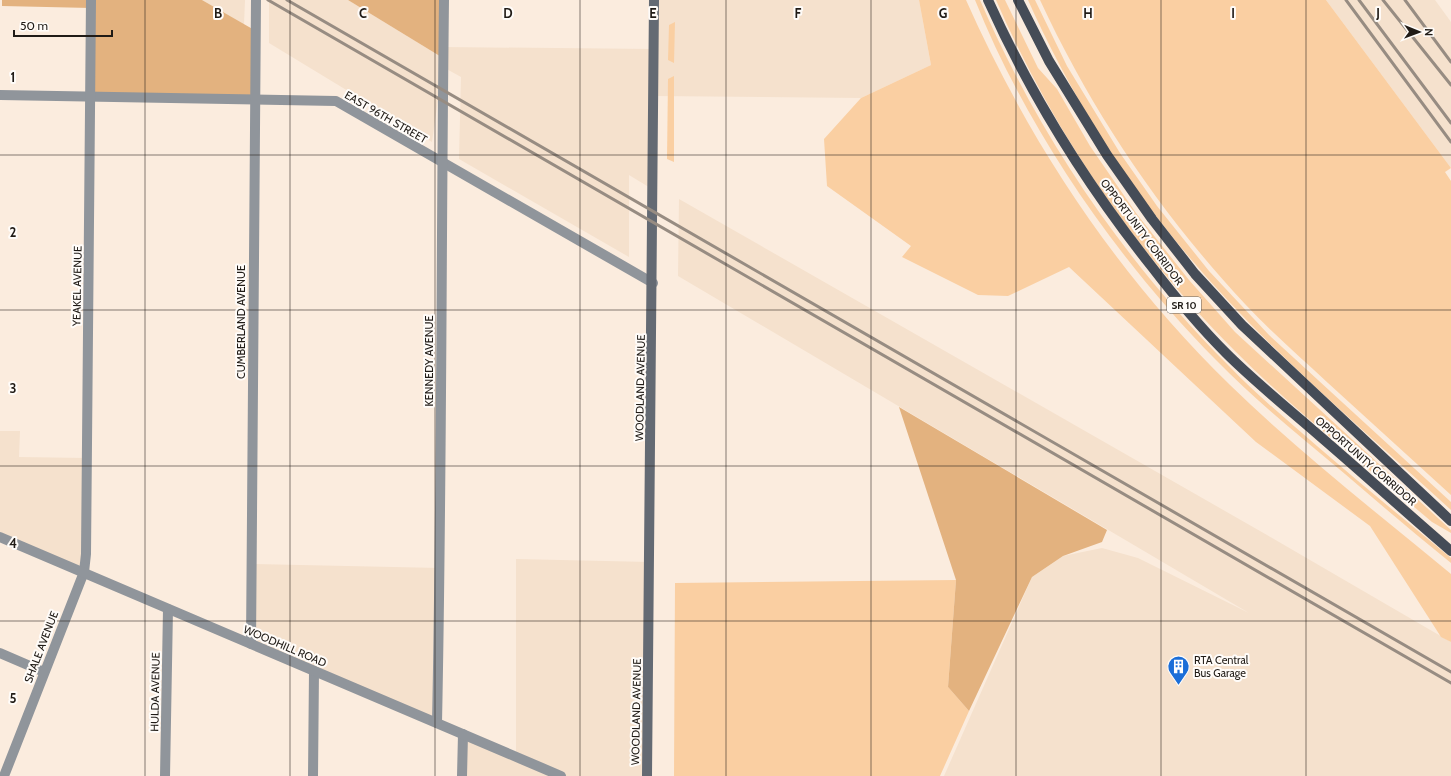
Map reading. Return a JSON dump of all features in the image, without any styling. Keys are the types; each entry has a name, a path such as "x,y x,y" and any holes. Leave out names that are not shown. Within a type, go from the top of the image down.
{"main road":[{"name":"WOODLAND AVENUE","path":"647,776 654,0"},
{"name":"OPPORTUNITY CORRIDOR","path":"988,0 1012,51 1041,105 1080,169 1121,227 1171,291 1231,357 1451,552"},
{"name":"OPPORTUNITY CORRIDOR","path":"1018,0 1049,61 1107,155 1152,219 1195,274 1242,325 1451,520"}],"street":[{"name":"YEAKEL AVENUE","path":"84,572 86,548 91,0"},
{"name":"CUMBERLAND AVENUE","path":"251,644 256,0"},
{"name":"KENNEDY AVENUE","path":"438,723 444,0"},
{"name":"EAST 96TH STREET","path":"0,95 336,101 652,284"},
{"name":"WOODHILL ROAD","path":"0,537 560,776"},
{"name":"SHALE AVENUE","path":"4,776 84,572"},
{"name":"HULDA AVENUE","path":"165,776 168,609"},
{"path":"0,653 44,672"},
{"path":"313,776 314,671"},
{"path":"462,776 463,734"}],"shaded area":[{"path":"2,0 202,0 256,31 255,99 90,96 91,8 2,6"},
{"path":"202,0 245,0 244,25"},
{"path":"269,0 348,0 443,58 443,47 653,49 654,0 919,0 931,65 861,98 654,96 652,189 629,175 629,257 459,159 461,77 443,67 443,64 432,142 269,43"},
{"path":"348,0 444,0 443,58"},
{"path":"919,0 966,0 1018,105 1048,156 1114,253 1150,299 1189,343 1230,385 1283,434 1451,574 1451,642 1441,637 1370,526 1256,442 1069,267 1008,296 978,295 902,257 911,246 827,186 824,139 861,98 931,65"},
{"path":"975,0 980,0 1003,51 1057,148 1087,195 1154,284 1191,326 1250,387 1283,417 1451,558 1451,563 1247,390 1179,321 1144,280 1078,191 1048,145 996,49"},
{"path":"996,0 1005,0 1038,68 1057,89 1090,146 1136,213 1189,280 1235,332 1451,530 1451,533 1432,522 1332,439 1259,375 1199,314 1164,273 1131,231 1070,143 1043,96"},
{"path":"1028,0 1035,0 1067,66 1120,153 1157,206 1209,271 1269,335 1451,502 1451,510 1343,413 1273,346 1206,277 1175,240 1132,184 1094,125 1059,63"},
{"path":"1040,0 1326,0 1451,168 1445,172 1451,181 1451,495 1275,334 1214,270 1157,198 1130,160 1082,82 1060,42"},
{"path":"1326,0 1435,0 1451,22 1451,168"},
{"path":"675,22 674,63 668,60 669,25"},
{"path":"674,76 674,162 667,159 668,79"},
{"path":"679,199 1267,535 1451,642 1451,776 944,776 1032,577 1063,556 1102,548 1138,558 1249,613 678,276"},
{"path":"899,407 1107,530 1102,542 1063,556 1032,577 969,711 948,687 956,580"},
{"path":"0,431 20,431 19,457 87,458 84,572 0,537"},
{"path":"516,559 650,562 647,776 462,776 463,734 516,757"},
{"path":"251,564 440,568 437,723 251,644"},
{"path":"956,580 948,687 969,711 940,776 674,776 675,583"}],"railway":[{"path":"268,0 1451,683"},
{"path":"287,0 1451,672"},
{"path":"1346,0 1451,142"},
{"path":"1359,0 1451,123"},
{"path":"1383,0 1451,85"},
{"path":"1405,0 1451,62"}],"place":[{"name":"RTA Central Bus Garage","path":"1178,686"}]}
